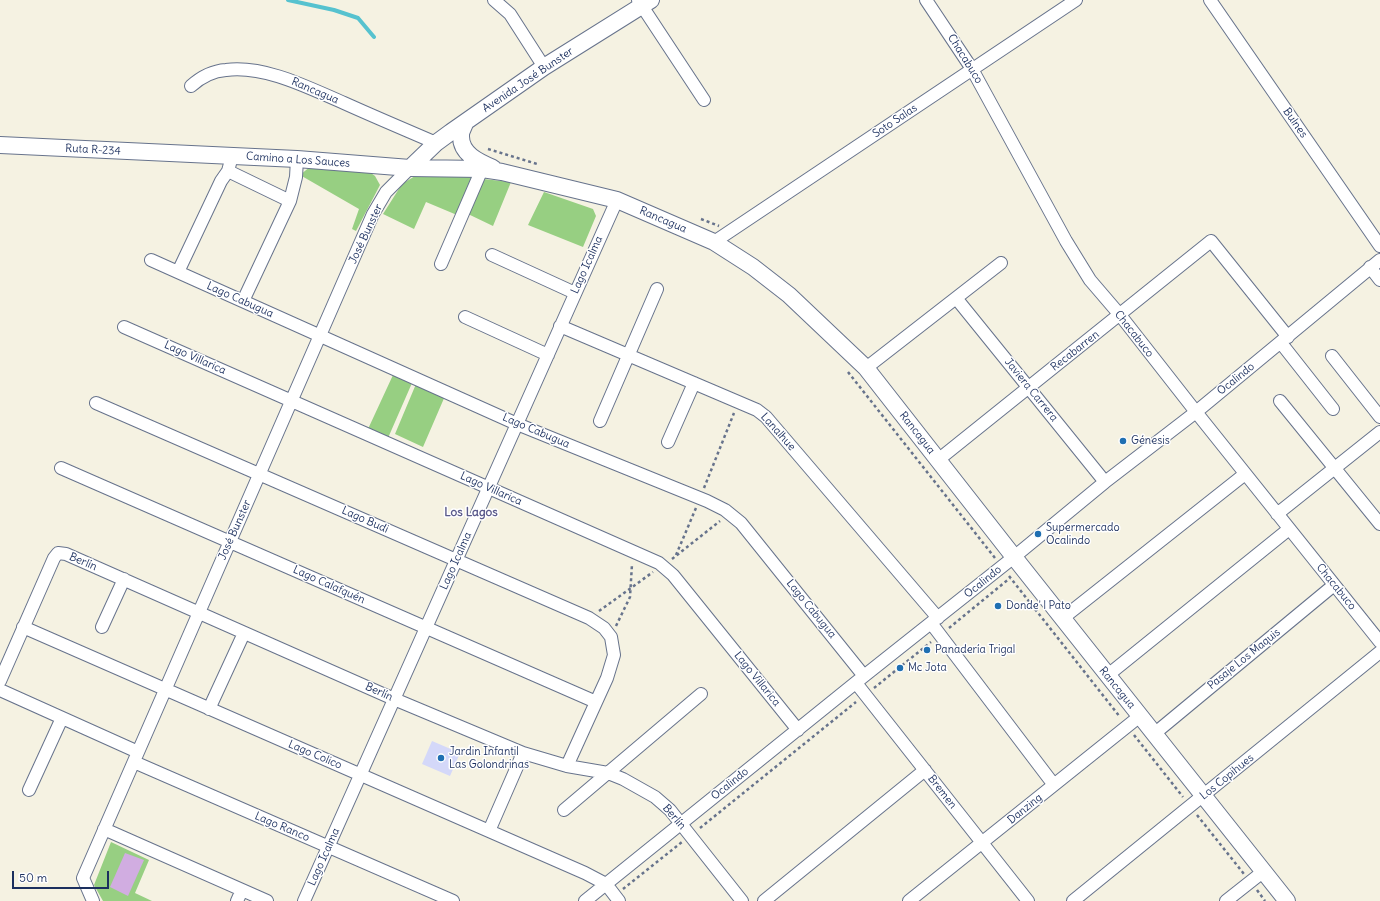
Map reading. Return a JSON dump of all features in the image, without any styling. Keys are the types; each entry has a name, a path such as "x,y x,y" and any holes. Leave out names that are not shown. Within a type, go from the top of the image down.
{"main road":[{"name":"Avenida José Bunster","path":"410,168 436,143 544,67 644,2"},
{"path":"465,123 461,135 464,148 469,155 478,161 502,172"},
{"name":"Ruta R-234","path":"0,145 185,154"},
{"name":"Camino a Los Sauces","path":"185,154 297,158 410,168"},
{"name":"Rancagua","path":"410,168 482,169 502,172 616,200 714,242 753,267 789,295 866,368 938,460 1008,562 1063,618 1287,901"}],"street":[{"path":"494,0 510,14 544,67"},
{"name":"Chacabuco","path":"926,0 972,69 1066,241 1090,280 1120,315 1380,642"},
{"name":"Soto Salas","path":"714,242 1076,0"},
{"name":"Bulnes","path":"1210,0 1380,246"},
{"path":"644,2 704,100"},
{"name":"Rancagua","path":"191,86 198,80 216,71 237,69 264,73 290,81 436,143"},
{"path":"178,272 232,156"},
{"path":"244,301 290,201 296,177 297,158"},
{"name":"José Bunster","path":"93,901 83,878 104,829 379,203 386,192 410,168"},
{"path":"441,264 482,169"},
{"path":"224,176 290,201"},
{"name":"Lago Icalma","path":"304,901 616,200"},
{"name":"Recabarren","path":"938,460 1211,241 1284,340"},
{"path":"492,255 575,293"},
{"name":"Lago Cabugua","path":"151,260 517,424 700,498 725,510 741,523 860,679"},
{"path":"866,368 1001,263"},
{"path":"1375,263 1380,280"},
{"name":"Ocalindo","path":"585,901 860,679 1008,562 1105,482 1196,412 1375,263"},
{"path":"600,421 657,289"},
{"name":"Javiera Carrera","path":"956,298 1105,482"},
{"path":"465,317 548,355"},
{"name":"Lanalhue","path":"560,326 739,402 757,410 766,417 935,620 940,635 1054,785"},
{"name":"Lago Villarica","path":"124,327 634,552 662,566 673,575 798,730"},
{"path":"1284,340 1333,408"},
{"path":"1332,356 1380,417"},
{"path":"668,442 694,383"},
{"path":"1280,401 1380,524"},
{"name":"Lago Budi","path":"96,403 589,618 604,628 611,637"},
{"path":"1277,514 1380,432"},
{"name":"Lago Calafquén","path":"61,468 596,702"},
{"path":"1063,618 1245,474"},
{"path":"1108,675 1289,529"},
{"name":"Berlín","path":"23,627 54,558 58,553 66,554 394,699 524,753 567,766 608,773 623,779 655,797 670,810 742,901"},
{"path":"102,627 124,579"},
{"name":"Pasaje Los Maquis","path":"1154,734 1334,585"},
{"path":"0,681 23,627"},
{"name":"Lago Colico","path":"23,627 489,831 606,884"},
{"path":"209,709 244,632"},
{"path":"567,766 607,678 614,656 611,637"},
{"name":"Los Copihues","path":"1074,901 1380,652"},
{"name":"Bremen","path":"860,679 866,694 1028,901"},
{"name":"Lago Ranco","path":"0,690 62,718 136,757 329,847 453,901"},
{"path":"564,810 701,694"},
{"name":"Danzing","path":"909,901 1140,716"},
{"path":"29,790 62,718"},
{"path":"489,831 524,753"},
{"path":"764,901 925,770"},
{"path":"104,829 239,895 267,901"},
{"path":"1226,901 1264,871"},
{"path":"606,884 617,898"}],"path":[{"path":"487,148 542,166"},
{"path":"695,217 724,227 730,231"},
{"path":"845,369 1008,562 1010,578 1265,901"},
{"path":"730,514 676,555 739,402"},
{"path":"611,637 630,597 630,581 634,552"},
{"path":"589,618 662,566"},
{"path":"617,898 690,836 1010,578"}],"shaded area":[{"name":"Jardin Infantil Las Golondrinas","path":"432,741 460,753 450,776 422,764"}],"green space":[{"path":"311,166 364,168 375,176 380,185 356,231 352,229 359,209 300,175"},
{"path":"420,173 474,175 457,215 426,202 414,229 383,214 402,184"},
{"path":"483,179 511,182 493,226 468,214"},
{"path":"544,192 593,209 596,216 583,247 528,225"},
{"path":"393,375 412,383 388,438 368,429"},
{"path":"416,384 445,396 423,447 395,434"},
{"path":"111,842 149,860 135,893 152,901 103,901 94,885"}],"building":[{"path":"125,853 144,860 128,896 110,887"}],"waterway":[{"path":"288,0 334,10 358,18 374,37"}],"place":[{"name":"Génesis","path":"1123,441"},
{"name":"Supermercado Ocalindo","path":"1038,534"},
{"name":"Donde' l Pato","path":"998,606"},
{"name":"Panadería Trigal","path":"927,650"},
{"name":"Mc Jota","path":"900,668"},
{"name":"Jardin Infantil Las Golondrinas","path":"441,758"}],"district":[{"name":"Los Lagos","path":"471,513"}]}
